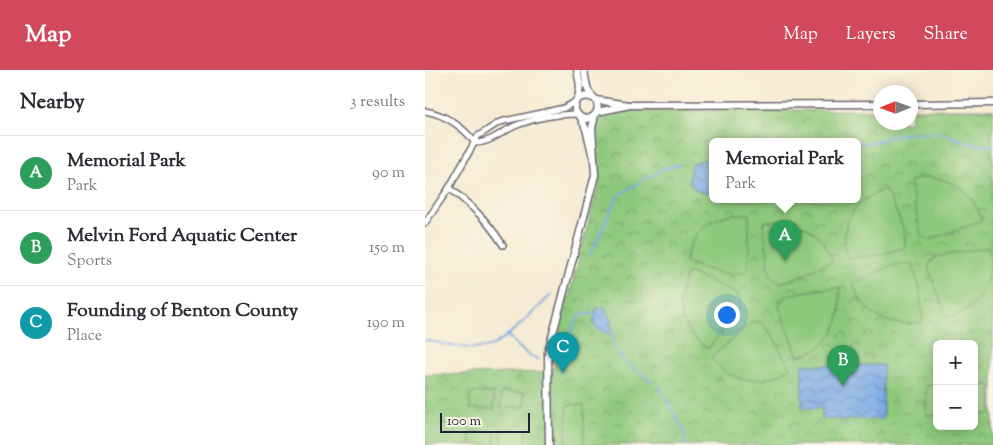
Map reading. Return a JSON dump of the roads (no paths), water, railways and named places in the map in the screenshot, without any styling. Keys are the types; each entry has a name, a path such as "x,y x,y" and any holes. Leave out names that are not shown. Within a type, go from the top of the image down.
{"street":[{"path":"577,70 579,86 575,110 586,129 593,156"},
{"path":"549,445 548,352 595,175 593,121 598,106 589,94 584,70"},
{"path":"425,224 449,188 459,166 478,136 500,122 564,108 588,96 594,99 630,105 873,104"},
{"path":"918,104 993,103"},
{"path":"425,111 441,116 463,129 475,143 485,143 520,124 548,117 579,116 589,118 596,114 630,105"},
{"path":"449,188 475,209 503,245"}],"water":[{"path":"709,159 709,192 699,191 691,186 689,176 692,163"},
{"path":"605,307 611,322 612,333 601,331 593,323 597,308"},
{"path":"802,365 883,365 883,419 846,419 846,421 822,419 822,408 802,408"}],"waterway":[{"path":"861,143 866,144 903,134 942,133 971,144 993,146"},
{"path":"831,138 837,138"},
{"path":"590,255 618,195 663,169 679,164"},
{"path":"425,340 469,348 493,345 515,329 552,294"},
{"path":"559,360 563,357 573,326 581,314 596,315"},
{"path":"611,332 617,351 625,363 652,381"},
{"path":"507,335 526,353 539,359"},
{"path":"659,386 685,433 684,445"}],"place":[{"name":"Memorial Park","path":"785,261"},
{"name":"Founding of Benton County","path":"563,373"},
{"name":"Melvin Ford Aquatic Center","path":"843,386"}]}
